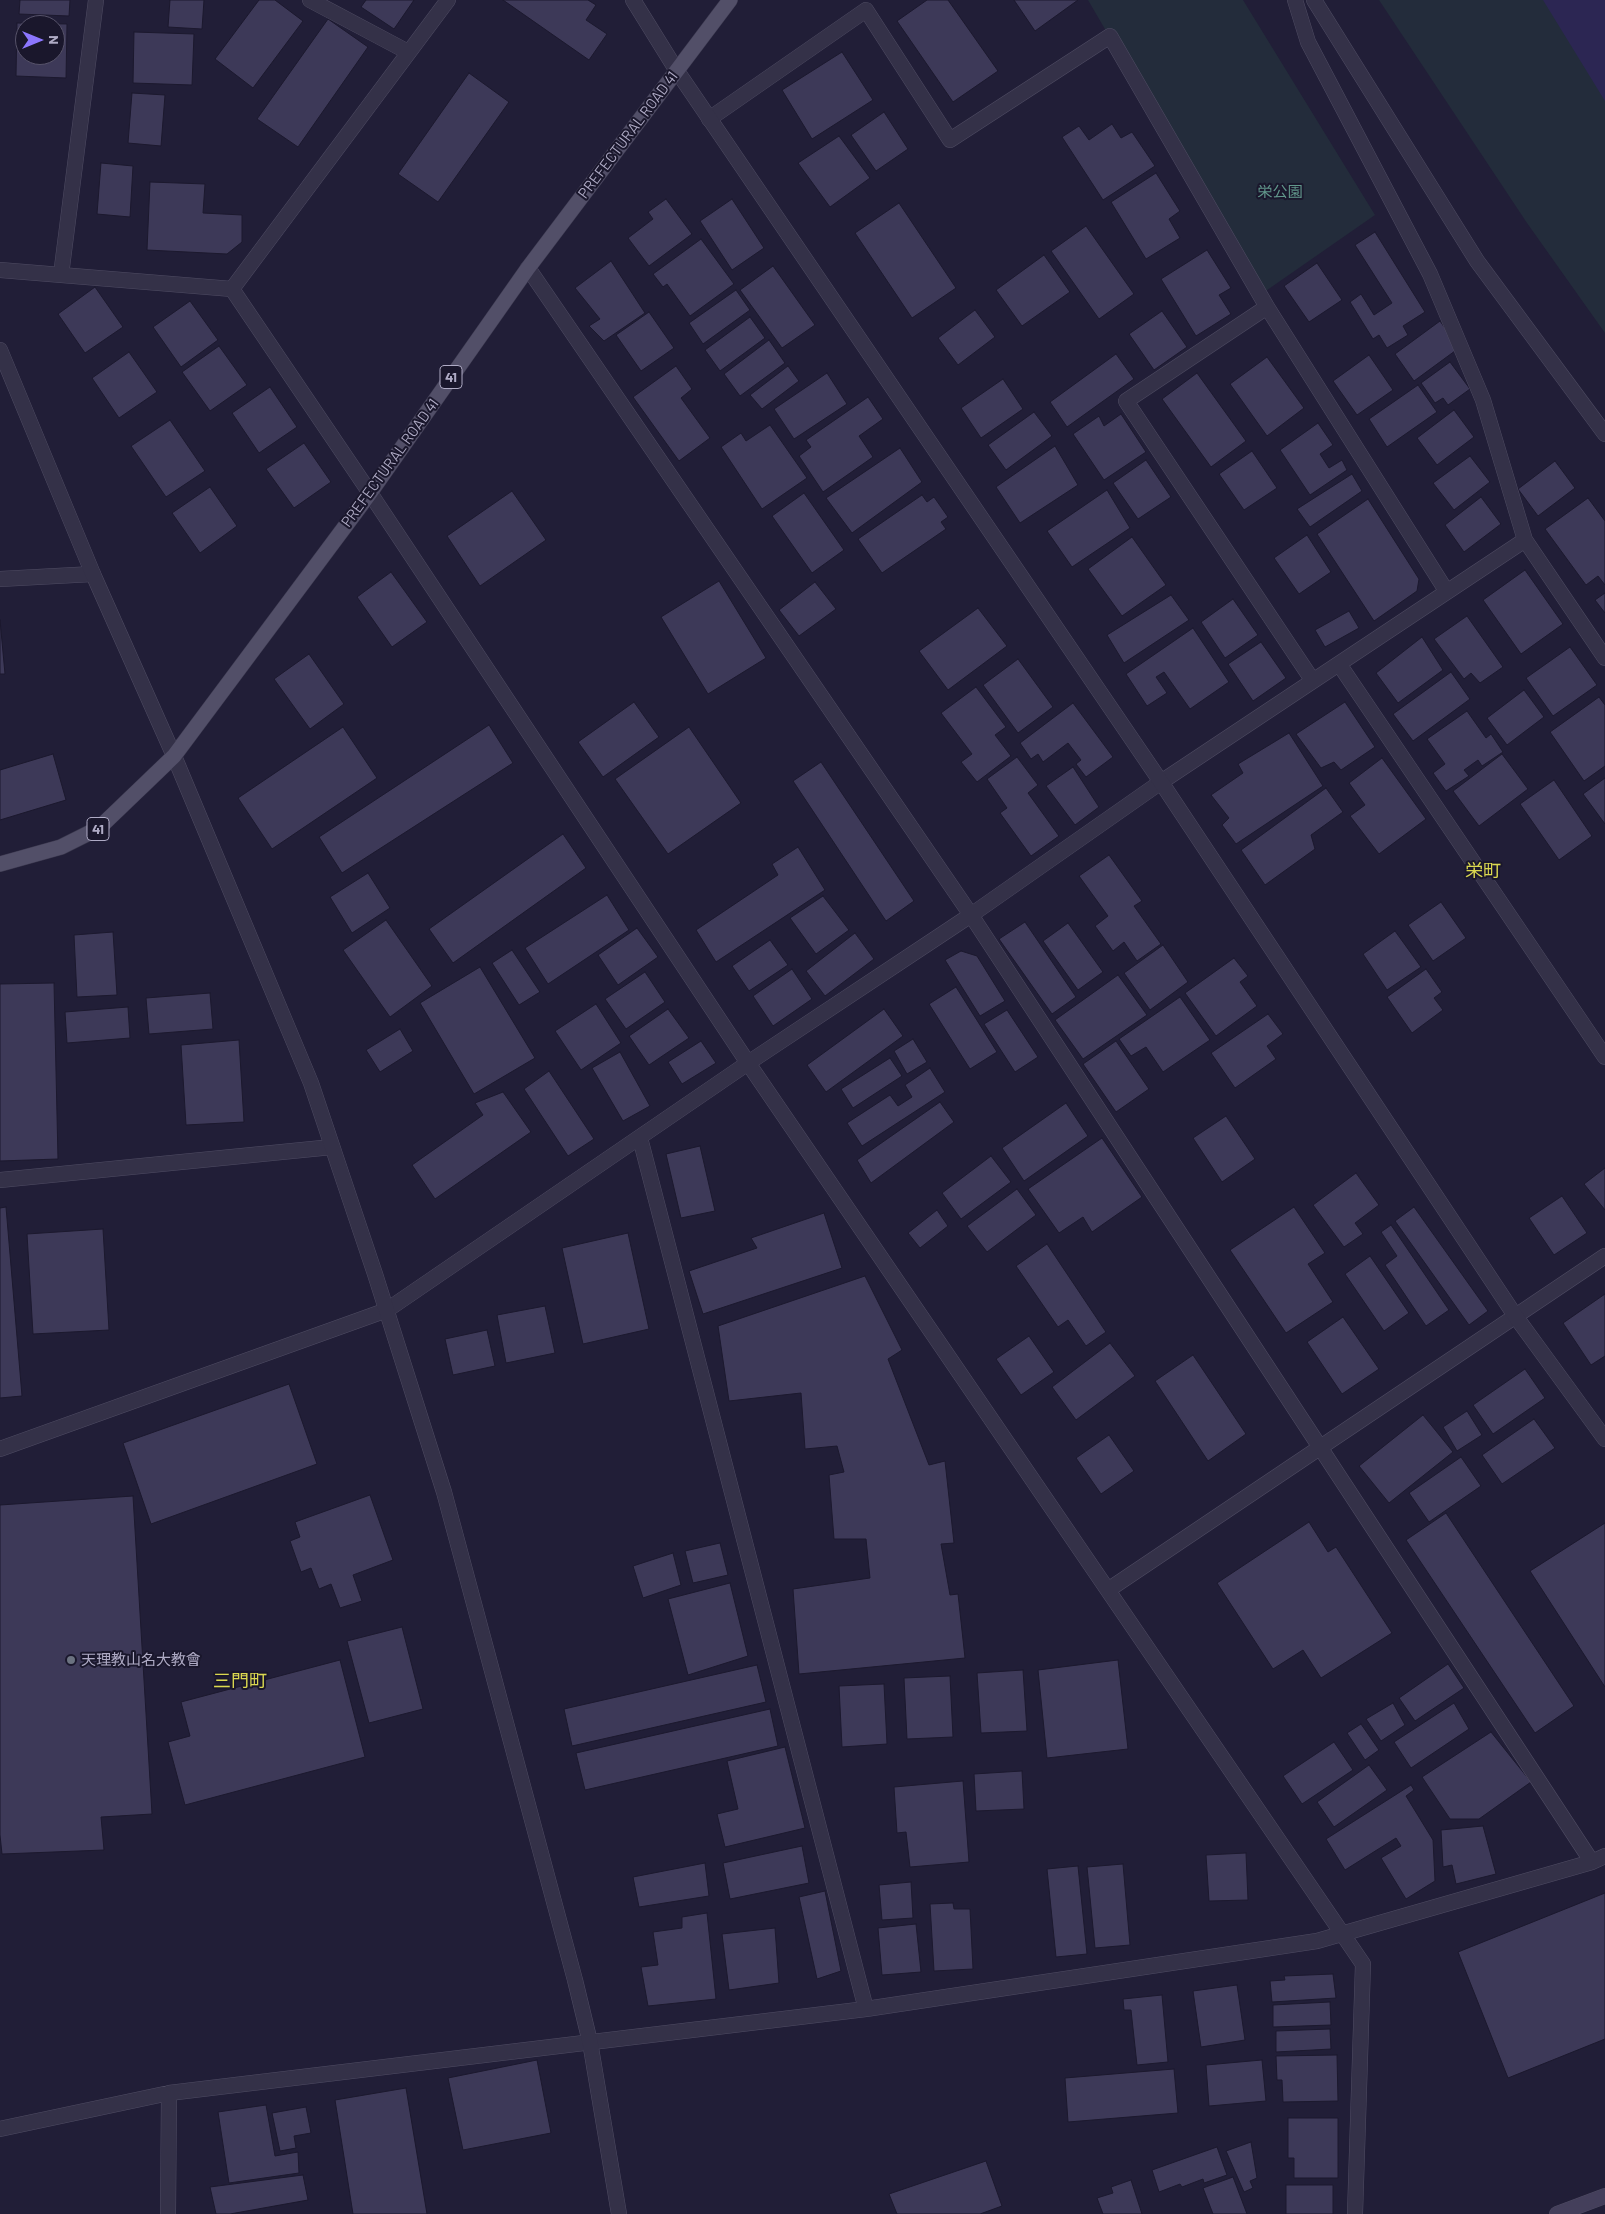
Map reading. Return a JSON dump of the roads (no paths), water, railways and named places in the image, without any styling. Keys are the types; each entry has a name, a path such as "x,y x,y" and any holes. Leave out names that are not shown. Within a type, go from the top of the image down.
{"main road":[{"name":"PREFECTURAL ROAD 41","path":"0,864 61,847 99,828 174,756 370,493 528,268 730,0"},
{"path":"1557,2214 1605,2196"}],"street":[{"path":"61,275 96,0"},
{"path":"310,0 408,52"},
{"path":"232,289 448,0"},
{"path":"633,0 709,119 1161,782 1516,1318 1605,1439"},
{"path":"1295,0 1308,42 1430,274 1483,400 1525,540 1605,658"},
{"path":"1314,0 1477,261 1605,434"},
{"path":"709,119 866,10 950,140 1110,36 1267,307 1447,592"},
{"path":"0,2129 169,2093 866,2009 1316,1941 1599,1859 1320,1449 970,915 528,268"},
{"path":"0,270 232,289"},
{"path":"232,289 370,493 748,1063 1363,1964 1355,2214"},
{"path":"1267,307 1126,401 1313,681"},
{"path":"0,350 93,574 174,756 310,1083 387,1310 444,1492 590,2042 619,2214"},
{"path":"0,1449 387,1310 748,1063 970,915 1161,782 1525,540"},
{"path":"0,578 93,574"},
{"path":"1339,664 1605,1057"},
{"path":"640,1138 866,2009"},
{"path":"0,1180 332,1147"},
{"path":"1108,1590 1516,1318 1605,1256"},
{"path":"168,2214 169,2093"}],"place":[{"name":"天理教山名大教會","path":"71,1660"}],"district":[{"name":"栄町","path":"1483,871"},
{"name":"三門町","path":"240,1681"}],"park label":[{"name":"栄公園","path":"1280,192"}]}
